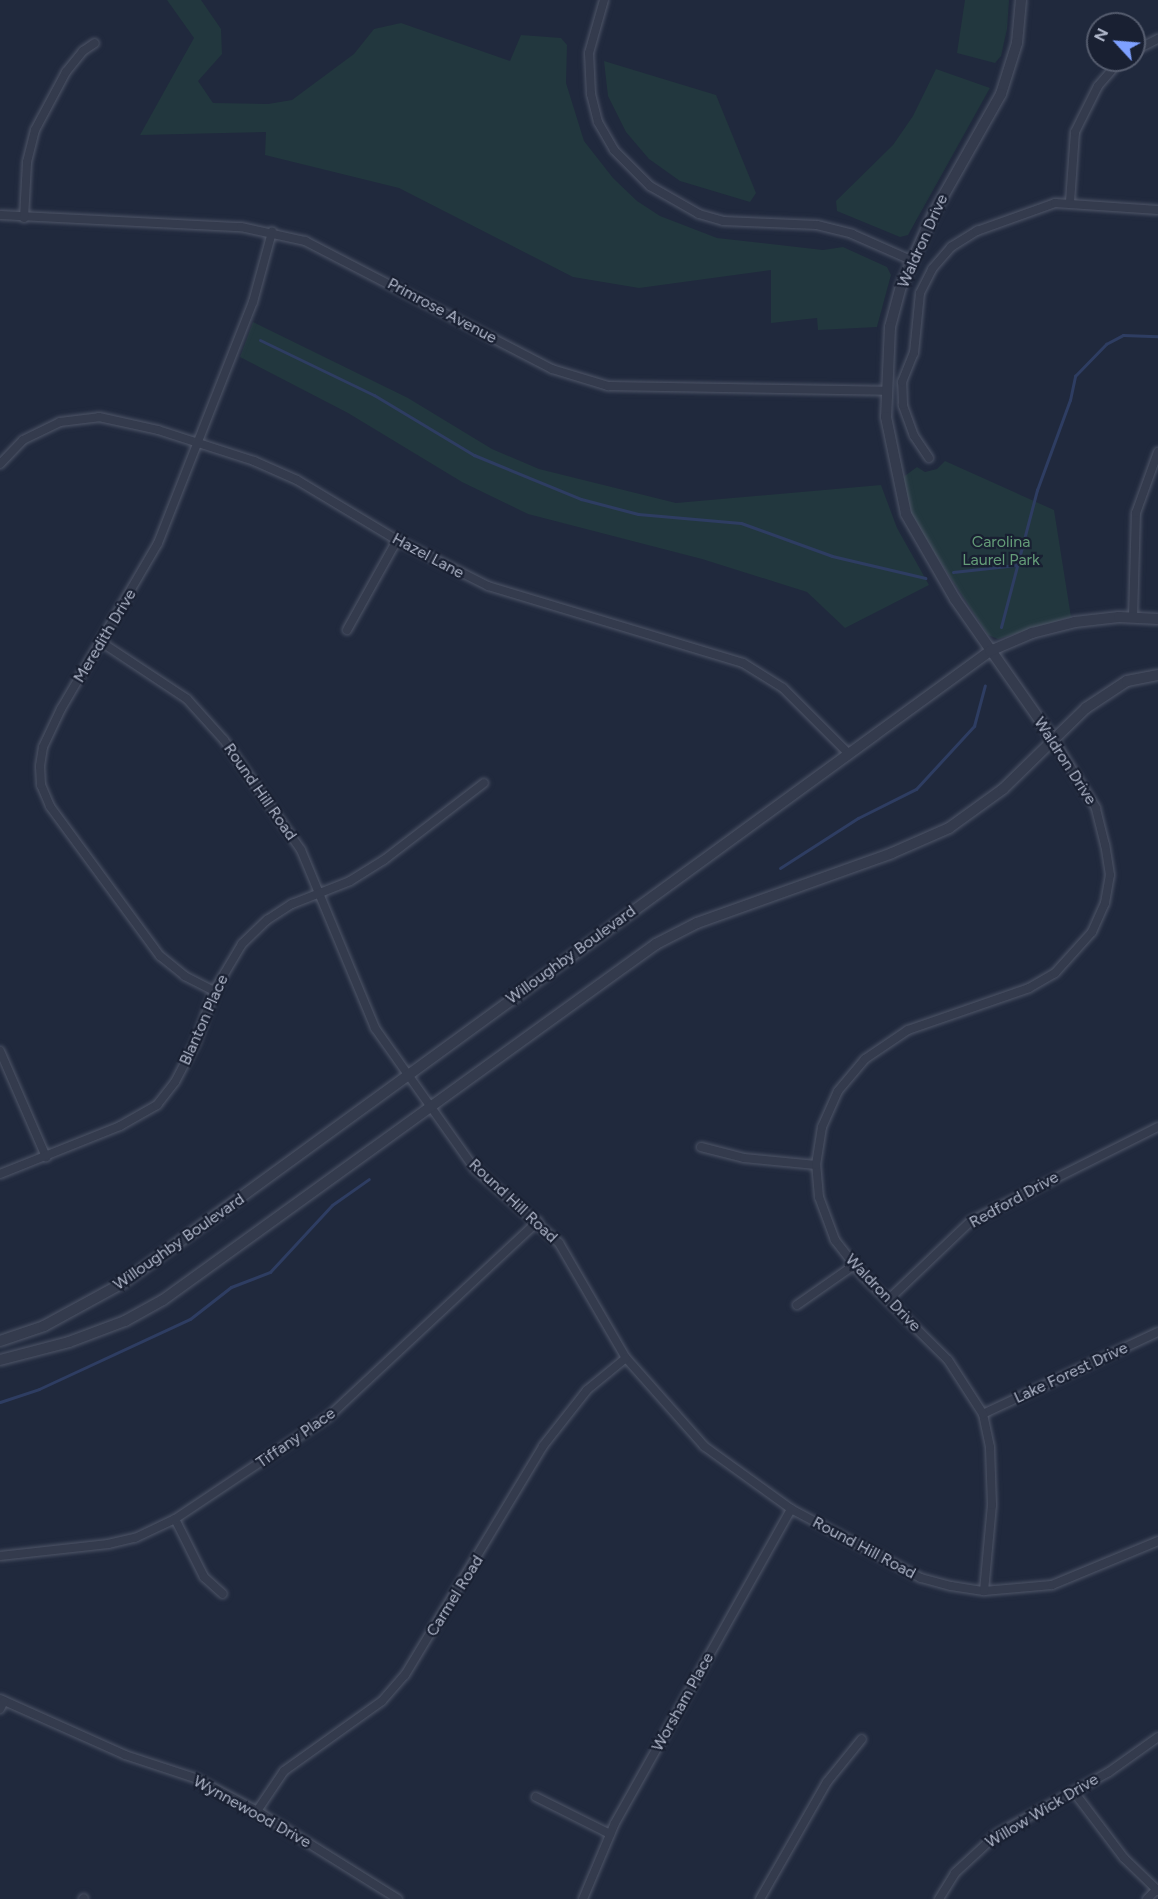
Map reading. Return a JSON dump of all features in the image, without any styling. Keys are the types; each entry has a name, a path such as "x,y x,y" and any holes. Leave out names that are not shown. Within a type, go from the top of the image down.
{"street":[{"path":"603,0 589,53 591,94 598,122 614,150 650,186 699,214 723,221 816,225 852,234 910,260"},
{"name":"Waldron Drive","path":"984,1591 993,1506 990,1447 983,1414 948,1360 854,1266 831,1229 819,1197 816,1165 822,1127 838,1091 865,1059 908,1030 1029,988 1055,973 1092,932 1105,903 1110,875 1096,808 1055,742 990,651 906,514 893,464 885,391 890,327 910,260 1001,94 1017,43 1021,0"},
{"path":"24,219 27,162 35,130 66,72 83,51 95,44"},
{"path":"1070,202 1075,132 1098,86 1110,72"},
{"path":"929,458 914,436 903,405 902,382 914,353 920,293 932,269 951,247 977,231 1045,206 1070,202 1158,210"},
{"name":"Primrose Avenue","path":"0,215 24,219 153,222 272,232 305,241 347,260 552,369 576,378 650,389 885,391"},
{"name":"Meredith Drive","path":"214,991 185,976 160,956 50,806 41,785 43,747 61,709 158,543 253,302 272,232"},
{"name":"Hazel Lane","path":"0,464 23,440 60,422 99,417 199,443 297,480 397,540 488,586 743,663 783,687 847,752"},
{"path":"1133,618 1136,513 1158,452"},
{"path":"347,630 397,540"},
{"name":"Willoughby Boulevard","path":"0,1341 44,1326 123,1283 847,752 990,651 1032,633 1075,622 1133,618 1158,619"},
{"name":"Round Hill Road","path":"101,642 187,699 224,740 301,850 322,892 366,1009 430,1107 475,1169 538,1221 559,1243 580,1274 626,1358 704,1446 791,1509 921,1578 984,1591 1052,1585 1157,1544"},
{"name":"Willoughby Boulevard","path":"0,1360 69,1342 125,1321 163,1300 656,944 696,923 949,828 1003,789 1055,742 1086,708 1127,681 1158,675"},
{"name":"Blanton Place","path":"0,1174 120,1126 156,1105 175,1082 196,1042 214,991 242,944 267,920 384,860 484,783"},
{"path":"0,1052 46,1157"},
{"name":"Redford Drive","path":"888,1300 971,1221 1158,1127"},
{"path":"701,1147 744,1158 816,1165"},
{"name":"Tiffany Place","path":"0,1556 108,1544 135,1538 175,1519 328,1417 538,1221"},
{"path":"797,1305 854,1266"},
{"name":"Lake Forest Drive","path":"983,1414 1158,1332"},
{"name":"Carmel Road","path":"257,1811 284,1771 382,1701 405,1675 543,1446 587,1389 626,1358"},
{"name":"Worsham Place","path":"583,1899 610,1834 791,1509"},
{"path":"175,1519 204,1577 223,1594"},
{"name":"Wynnewood Drive","path":"1,1703 125,1755 195,1778 257,1811 398,1899"},
{"name":"Willow Wick Drive","path":"939,1899 955,1873 997,1834 1074,1792 1158,1737"},
{"path":"760,1899 827,1782 862,1739"},
{"path":"1074,1792 1124,1858 1157,1890 1147,1899"},
{"path":"536,1797 610,1834"}],"green space":[{"path":"167,0 201,0 221,29 222,54 198,81 213,103 268,104 292,100 354,54 374,29 401,23 510,61 521,35 561,38 567,45 566,83 584,141 613,178 637,201 660,216 717,238 823,250 843,247 887,267 891,275 877,327 818,330 817,318 771,323 771,270 639,288 573,277 399,188 265,155 266,132 140,135 194,38"},
{"path":"965,0 1009,0 1007,29 1001,56 995,63 957,53"},
{"path":"604,61 716,95 756,193 750,202 680,181 649,159 626,132 608,96"},
{"path":"936,69 990,88 908,235 900,237 837,211 836,201 893,145 913,116"},
{"path":"253,322 408,398 492,449 539,469 676,503 881,485 897,528 929,585 845,628 807,592 702,559 528,514 462,482 348,413 240,357"},
{"name":"Carolina Laurel Park","path":"945,461 1054,510 1071,617 998,639 988,635 928,543 911,512 902,478 917,467 925,472 937,469"}],"waterway":[{"path":"1001,627 1037,490 1070,400 1075,376 1106,344 1123,335 1158,336"},
{"path":"260,340 374,395 474,455 581,499 638,514 741,523 832,556 925,578"},
{"path":"953,572 1017,565"},
{"path":"780,868 858,818 916,789 974,726 985,685"},
{"path":"0,1402 39,1389 190,1319 231,1287 270,1272 332,1205 369,1179"}]}
